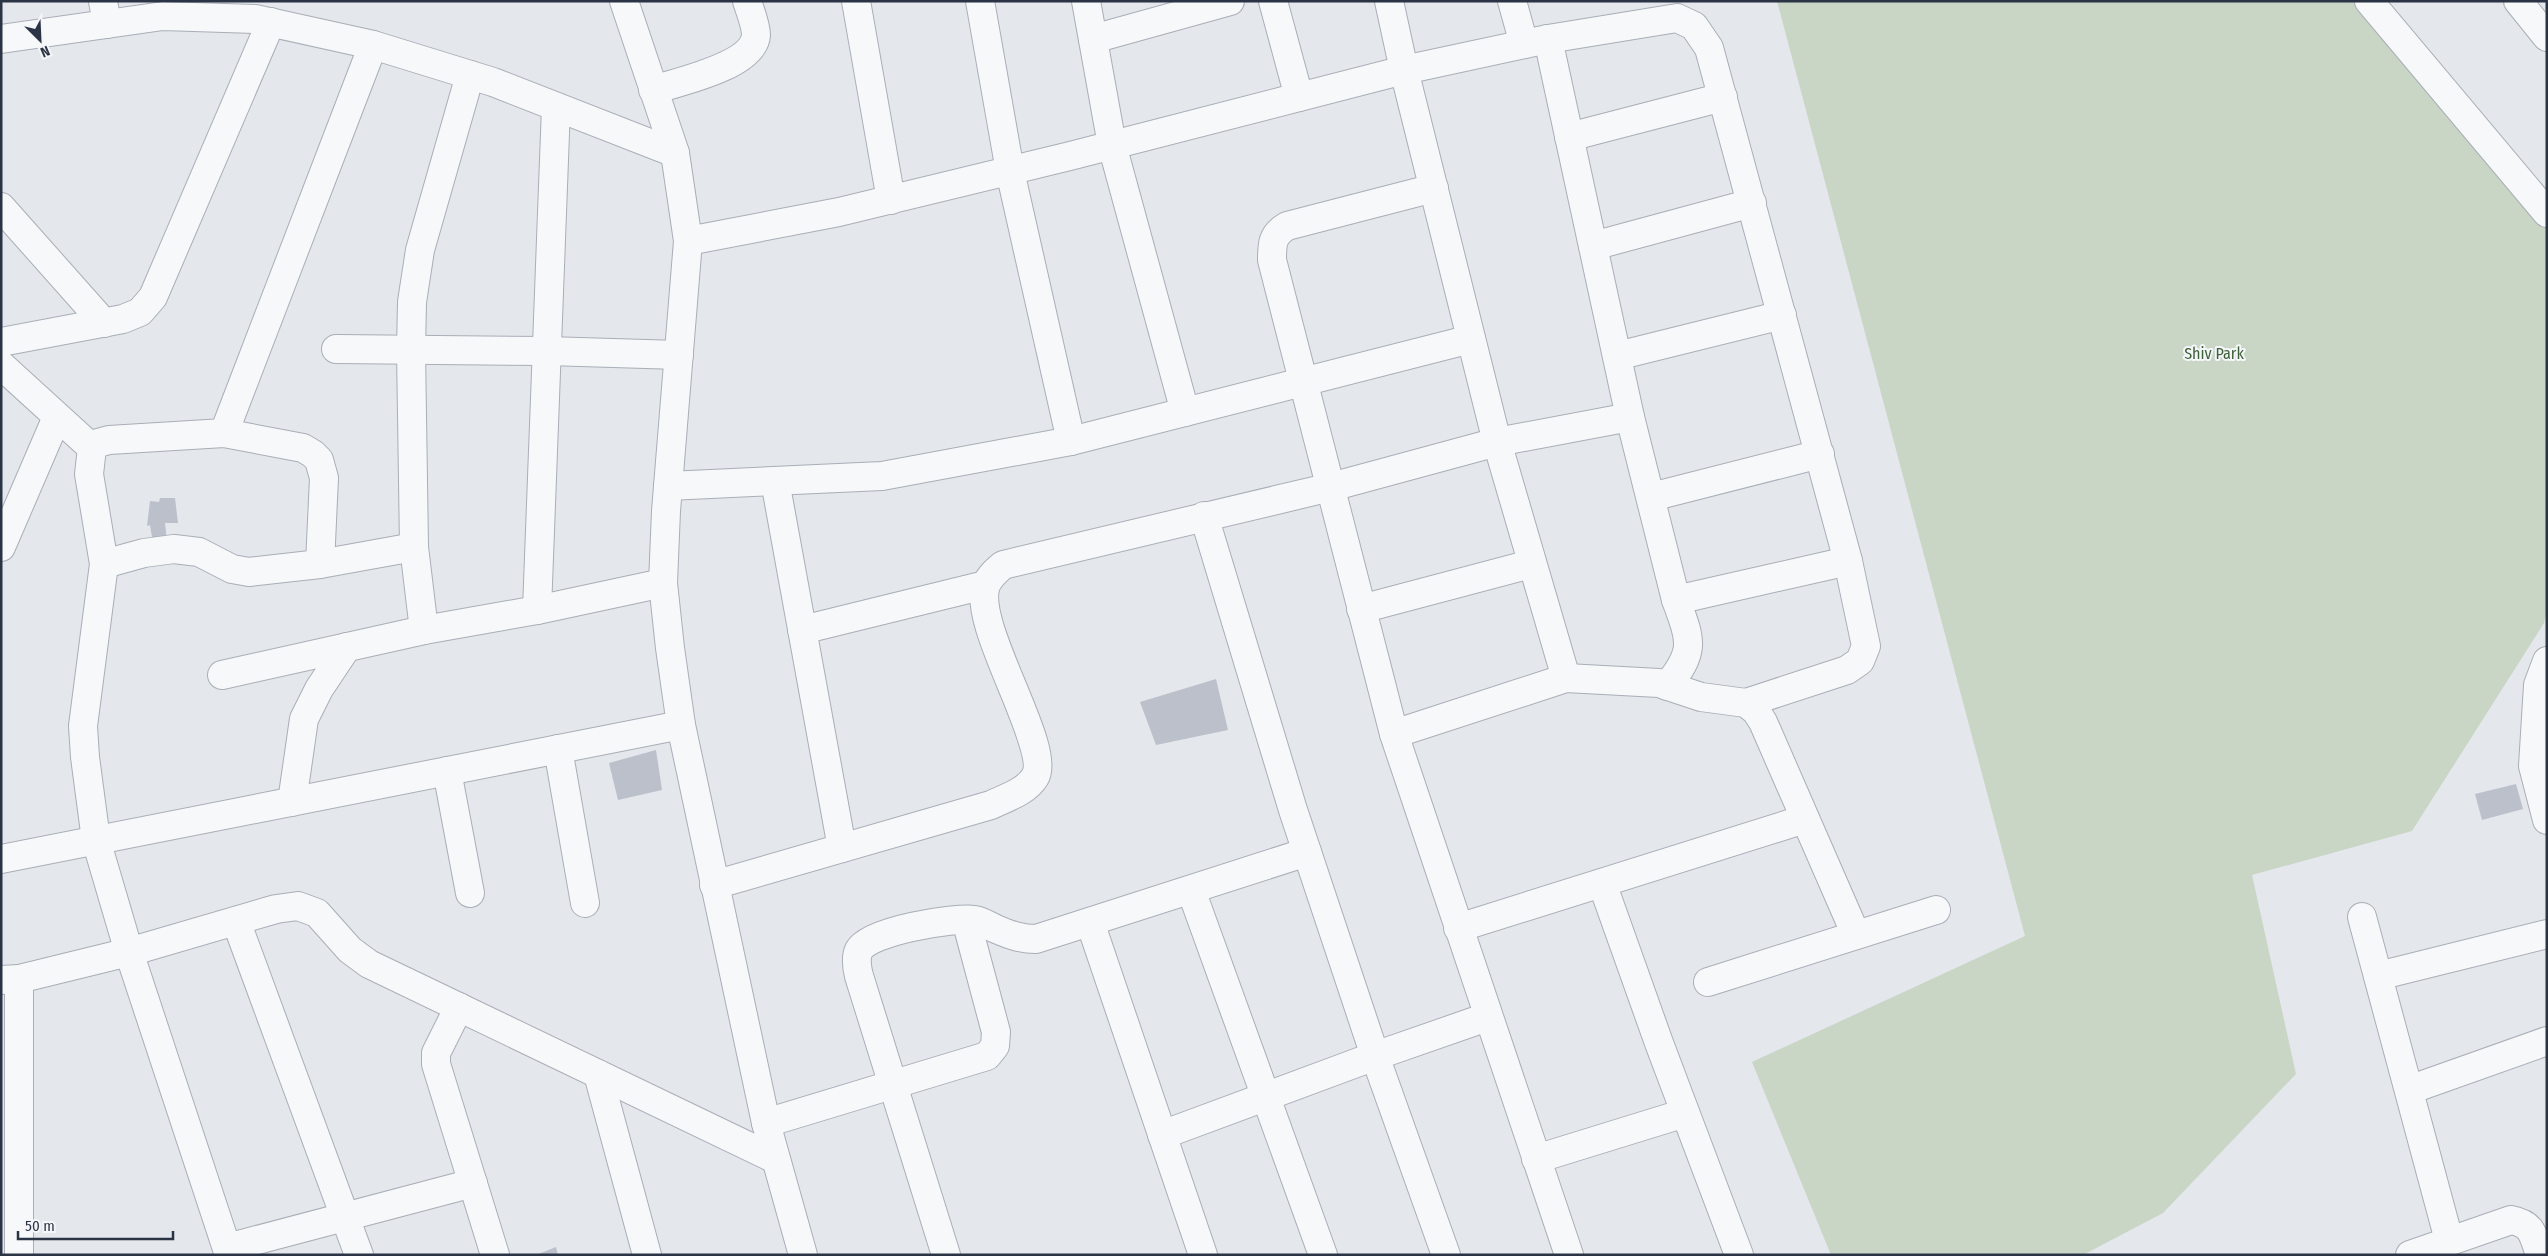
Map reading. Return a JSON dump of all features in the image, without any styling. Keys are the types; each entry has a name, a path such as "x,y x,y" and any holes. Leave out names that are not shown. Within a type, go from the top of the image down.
{"street":[{"path":"624,1 675,153 688,241 668,486 663,583 681,725 766,1123 803,1255"},
{"path":"653,90 740,59 751,48 756,35 747,1"},
{"path":"856,1 891,200"},
{"path":"980,1 1010,171 1071,441"},
{"path":"1086,1 1112,146 1185,412"},
{"path":"1092,39 1230,1"},
{"path":"1273,1 1299,97"},
{"path":"1389,1 1404,70 1497,442 1531,564 1566,678"},
{"path":"1512,1 1536,42 1569,137 1630,417 1676,600 1685,623 1688,646 1687,659 1667,686"},
{"path":"1394,734 1566,678 1659,683 1701,697 1746,703 1847,670 1860,661 1866,646 1848,561 1723,97 1694,1"},
{"path":"2368,1 2547,213"},
{"path":"2518,1 2547,37"},
{"path":"1,39 105,13 163,16 262,14 470,75 675,153"},
{"path":"1,342 123,319 140,312 153,297 262,14"},
{"path":"688,241 891,200 1112,146 1404,70 1536,42 1677,18 1694,26 1709,48"},
{"path":"224,433 373,45"},
{"path":"424,630 414,547 412,302 420,250 470,75"},
{"path":"1569,137 1723,97"},
{"path":"537,610 556,107"},
{"path":"1434,188 1286,226 1278,232 1272,241 1272,260 1394,734 1569,1255"},
{"path":"1593,246 1752,203"},
{"path":"1,207 104,323"},
{"path":"1617,356 1782,315"},
{"path":"668,486 882,476 1071,441 1471,339"},
{"path":"336,349 411,348 679,355"},
{"path":"1,365 92,448"},
{"path":"2,538 57,417"},
{"path":"714,885 991,805 1021,791 1036,777 1038,762 1034,745 988,622 983,602 986,585 993,574 1003,566 1204,516 1331,487 1497,442 1630,417"},
{"path":"320,564 324,478 319,460 303,448 224,433 108,440 98,443 92,448 89,474 104,564 83,726 85,757 96,840 129,952 228,1251 345,1216 473,1183"},
{"path":"1651,497 1820,454"},
{"path":"775,481 842,848"},
{"path":"1204,516 1307,852 1375,1056 1446,1255"},
{"path":"104,564 144,553 174,549 199,552 232,569 249,572 320,564 414,547"},
{"path":"1676,600 1848,561"},
{"path":"1361,609 1531,564"},
{"path":"222,675 424,630 537,610 663,583"},
{"path":"802,630 986,585"},
{"path":"292,802 304,719 318,688 347,647"},
{"path":"2547,661 2538,685 2533,766 2547,820"},
{"path":"1746,703 1756,711 1763,722 1856,935"},
{"path":"1,859 681,725"},
{"path":"558,749 586,903"},
{"path":"447,771 470,893"},
{"path":"1458,928 1805,819"},
{"path":"946,1255 891,1084 859,976 856,962 859,950 875,937 941,921 976,920 1021,939 1036,940 1307,852"},
{"path":"1602,883 1685,1113 1739,1255"},
{"path":"1191,890 1324,1255"},
{"path":"20,1255 10,980 129,952 276,909 298,906 317,913 350,950 369,964 776,1159"},
{"path":"1708,982 1936,910"},
{"path":"2362,917 2449,1240"},
{"path":"766,1123 987,1056 995,1046 996,1032 966,920"},
{"path":"236,921 358,1255"},
{"path":"1090,922 1203,1255"},
{"path":"2378,976 2547,934"},
{"path":"459,1007 436,1053 436,1064 496,1255"},
{"path":"1162,1135 1266,1095 1488,1017"},
{"path":"2409,1090 2547,1040"},
{"path":"598,1074 647,1255"},
{"path":"1536,1159 1685,1113"},
{"path":"2410,1255 2511,1220 2524,1222 2531,1230 2540,1255"}],"green space":[{"name":"Shiv Park","path":"1777,1 2355,1 2547,230 2547,610 2544,623 2412,831 2252,875 2296,1074 2163,1213 2083,1255 1831,1255 1752,1062 2025,936"}],"building":[{"path":"160,498 175,498 178,523 165,523 167,542 153,543 150,525 147,526 150,501 159,502"},
{"path":"1216,679 1228,730 1156,745 1140,702"},
{"path":"656,750 662,790 618,800 609,763"},
{"path":"2516,784 2523,809 2482,820 2475,794"},
{"path":"556,1247 558,1255 536,1255"}]}
